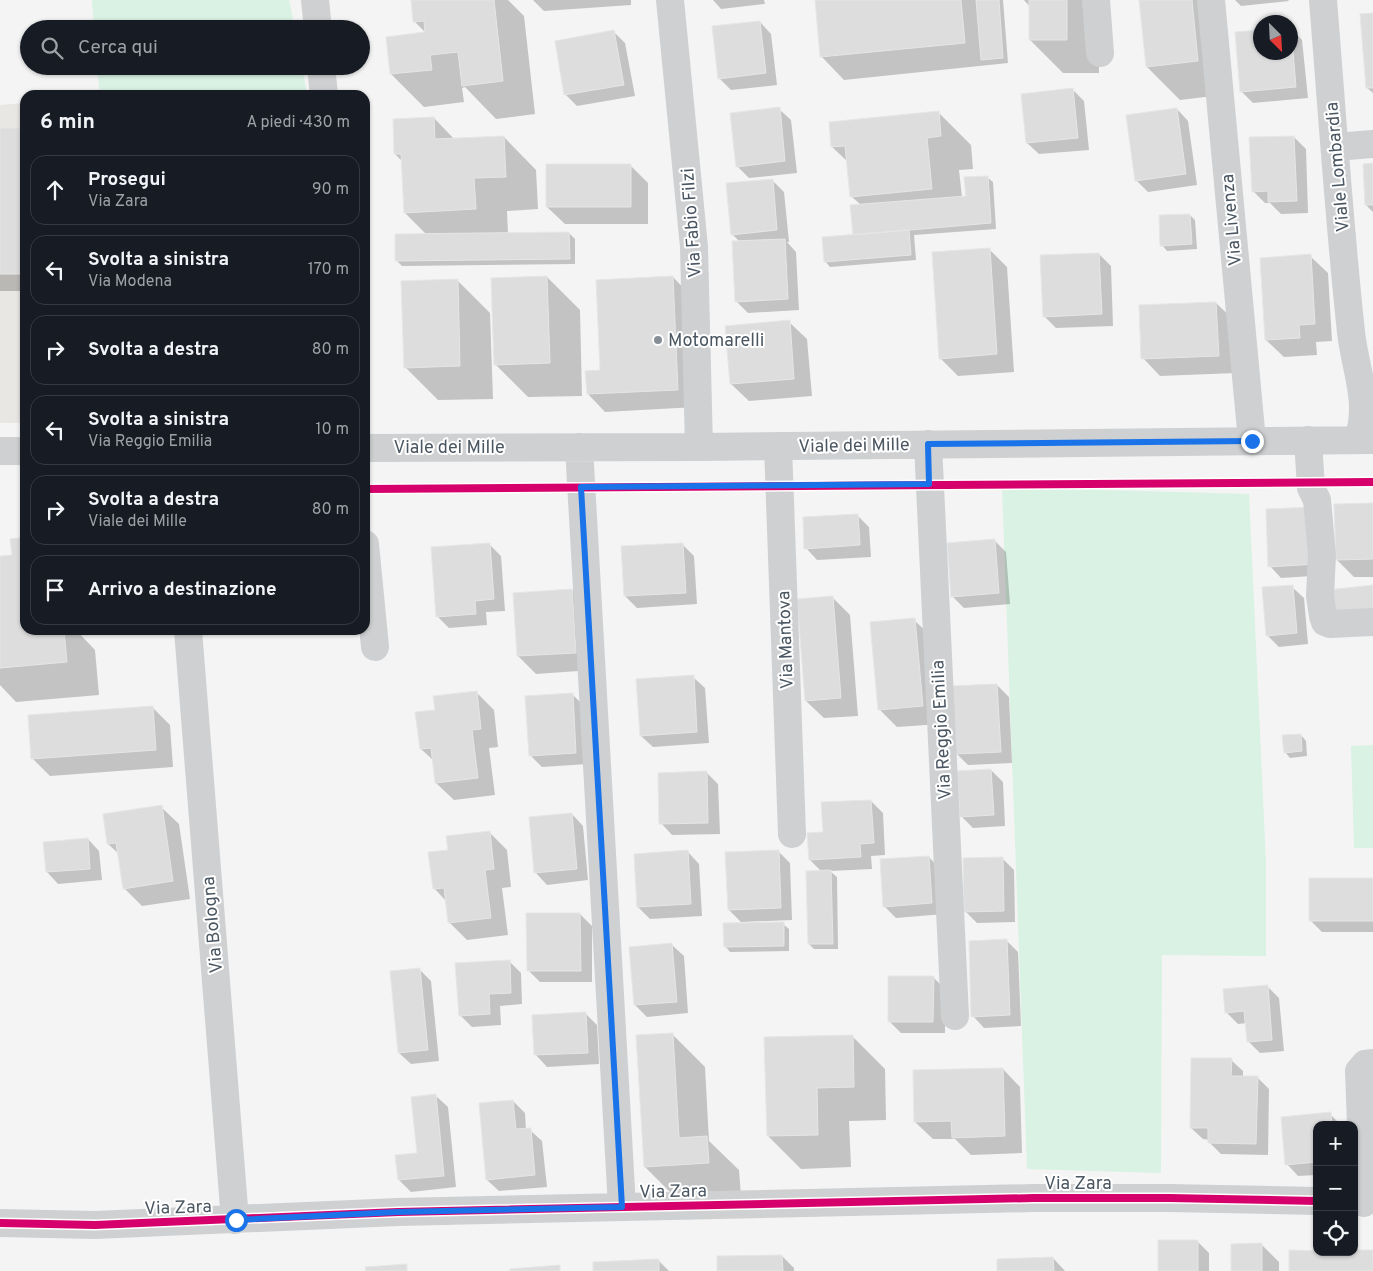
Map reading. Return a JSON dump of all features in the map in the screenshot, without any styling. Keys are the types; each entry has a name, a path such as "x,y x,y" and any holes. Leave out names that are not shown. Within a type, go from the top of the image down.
{"street":[{"path":"315,0 317,20"},
{"name":"Via Fabio Filzi","path":"670,0 694,247 699,447"},
{"path":"1096,0 1100,53"},
{"name":"Via Livenza","path":"1211,0 1252,441"},
{"name":"Viale Lombardia","path":"1322,0 1351,334 1364,398 1366,440"},
{"path":"323,75 324,90"},
{"path":"1336,147 1373,144"},
{"path":"1308,440 1311,488 1317,500 1318,510 1322,555 1320,596 1325,622 1330,624 1373,622"},
{"name":"Viale dei Mille","path":"370,448 699,447 1366,440"},
{"name":"Via Reggio Emilia","path":"928,444 955,1016"},
{"name":"Via Mantova","path":"778,446 792,834"},
{"path":"579,447 622,1207"},
{"path":"0,451 20,451"},
{"path":"370,596 375,647"},
{"name":"Via Bologna","path":"188,635 236,1220"},
{"path":"1364,1203 1359,1071 1365,1064 1373,1063"},
{"name":"Via Zara","path":"0,1223 95,1225 398,1212 1034,1198 1313,1201"}],"shaded area":[{"path":"20,103 20,423 0,423 0,105"}],"green space":[{"path":"92,0 289,0 293,20 93,20"},
{"path":"98,75 304,75 306,90 99,90"},
{"path":"1002,487 1249,494 1266,863 1266,956 1162,955 1161,1173 1027,1169"},
{"path":"1373,745 1373,848 1354,848 1351,746"}],"building":[{"path":"411,0 494,0 503,81 462,86 458,52 430,55 432,70 390,74 386,37 425,32 424,21 413,22"},
{"path":"815,0 961,0 965,43 820,57"},
{"path":"976,0 999,0 1003,58 981,60"},
{"path":"1029,0 1067,0 1067,40 1029,40"},
{"path":"1139,0 1192,0 1198,61 1146,67"},
{"path":"1373,13 1373,88 1366,88 1360,14"},
{"path":"760,21 766,73 718,79 712,26"},
{"path":"614,30 624,85 564,95 555,41"},
{"path":"1253,31 1253,60 1294,60 1296,87 1240,92 1235,32"},
{"path":"1073,88 1078,138 1026,143 1021,94"},
{"path":"780,107 785,161 736,167 730,113"},
{"path":"1177,108 1186,174 1135,181 1126,115"},
{"path":"939,111 941,136 927,138 932,189 850,197 845,146 831,147 829,122"},
{"path":"434,117 435,139 504,136 506,177 474,178 476,209 404,213 401,154 394,154 393,119"},
{"path":"0,128 20,128 20,274 0,274"},
{"path":"1294,136 1297,201 1268,202 1268,191 1252,192 1249,137"},
{"path":"1373,163 1373,205 1365,205 1363,164"},
{"path":"546,164 631,164 631,207 546,207"},
{"path":"988,176 991,223 853,235 850,205 966,196 964,177"},
{"path":"773,179 777,230 731,235 726,183"},
{"path":"1190,214 1192,244 1160,246 1159,215"},
{"path":"909,230 911,255 824,262 822,237"},
{"path":"569,232 570,259 395,261 395,234"},
{"path":"785,239 788,299 735,302 732,241"},
{"path":"990,248 997,354 939,359 932,252"},
{"path":"1099,253 1102,314 1043,317 1040,255"},
{"path":"1311,254 1315,324 1299,325 1300,338 1265,340 1260,258"},
{"path":"547,276 550,363 494,365 491,278"},
{"path":"673,276 678,390 587,394 585,371 600,370 596,280"},
{"path":"458,279 460,366 404,368 401,281"},
{"path":"1216,302 1219,356 1141,359 1139,305"},
{"path":"790,320 794,379 730,384 725,326"},
{"path":"1373,503 1373,559 1336,560 1334,504"},
{"path":"1314,507 1317,564 1268,567 1266,509"},
{"path":"858,514 860,545 804,549 803,517"},
{"path":"20,538 20,635 64,635 67,662 0,668 0,556 12,555 10,539"},
{"path":"995,539 999,593 951,597 947,543"},
{"path":"490,543 494,599 475,601 476,614 436,617 431,547"},
{"path":"683,543 686,593 624,596 621,546"},
{"path":"1293,585 1297,633 1266,636 1262,587"},
{"path":"1373,585 1373,613 1331,618 1328,590"},
{"path":"572,589 576,653 517,656 513,593"},
{"path":"833,596 841,698 805,701 797,599"},
{"path":"915,618 923,706 878,710 870,622"},
{"path":"694,675 697,732 640,736 636,679"},
{"path":"997,684 1001,752 955,754 951,686"},
{"path":"477,691 481,729 472,730 478,778 435,783 431,748 420,749 415,712 435,710 433,696"},
{"path":"573,693 576,753 529,756 525,696"},
{"path":"153,706 156,750 31,759 28,715"},
{"path":"1301,734 1302,751 1284,753 1282,735"},
{"path":"991,769 994,815 960,817 957,771"},
{"path":"707,771 708,823 659,824 658,773"},
{"path":"871,800 874,843 860,844 861,857 809,860 807,833 823,832 821,802"},
{"path":"162,805 173,881 123,889 116,843 107,844 103,814"},
{"path":"572,813 577,869 534,873 529,817"},
{"path":"490,831 494,869 485,870 491,918 448,923 444,888 433,889 428,852 448,850 446,836"},
{"path":"88,838 90,869 46,872 43,842"},
{"path":"688,850 691,904 637,907 634,854"},
{"path":"779,850 781,908 728,910 725,852"},
{"path":"929,856 932,903 883,907 880,859"},
{"path":"1003,857 1004,911 964,912 963,858"},
{"path":"831,870 833,944 808,944 806,871"},
{"path":"1309,878 1373,878 1373,921 1309,921"},
{"path":"526,913 580,913 581,971 527,971"},
{"path":"784,922 784,946 724,947 723,923"},
{"path":"1007,939 1010,1015 971,1017 969,941"},
{"path":"672,943 677,1002 634,1005 629,947"},
{"path":"510,960 511,993 489,994 490,1014 459,1016 455,963"},
{"path":"420,968 428,1050 398,1053 390,971"},
{"path":"888,976 934,976 933,1022 888,1022"},
{"path":"1268,985 1272,1040 1247,1042 1244,1011 1225,1013 1223,989"},
{"path":"586,1012 588,1053 534,1055 532,1015"},
{"path":"673,1033 679,1138 707,1136 709,1163 644,1167 636,1035"},
{"path":"853,1035 854,1087 817,1088 818,1135 767,1136 764,1037"},
{"path":"1191,1058 1232,1058 1231,1076 1258,1076 1256,1144 1208,1143 1208,1128 1190,1128"},
{"path":"1003,1068 1005,1136 952,1138 951,1121 914,1122 913,1070"},
{"path":"436,1094 444,1176 398,1180 395,1155 417,1153 411,1097"},
{"path":"513,1100 516,1129 531,1128 535,1175 486,1180 479,1103"},
{"path":"1331,1112 1332,1121 1313,1121 1313,1162 1285,1165 1281,1117"},
{"path":"1158,1240 1198,1240 1198,1271 1158,1271"},
{"path":"1262,1243 1262,1271 1231,1271 1231,1244"},
{"path":"1289,1250 1313,1251 1313,1256 1358,1256 1358,1250 1373,1250 1373,1271 1289,1271"},
{"path":"782,1255 783,1271 717,1271 717,1256"},
{"path":"1053,1257 1054,1271 997,1271 997,1259"},
{"path":"659,1259 659,1271 593,1271 593,1262"},
{"path":"407,1264 407,1271 366,1271 365,1267"},
{"path":"560,1265 560,1271 510,1271 510,1269"}],"cycle path":[{"path":"370,489 1373,482"},
{"path":"0,1223 95,1225 398,1212 1034,1198 1313,1201"}],"place":[{"name":"Motomarelli","path":"658,340"}],"route":[{"path":"236,1220 398,1212 622,1207 581,487 929,484 928,444 1252,441"}]}
